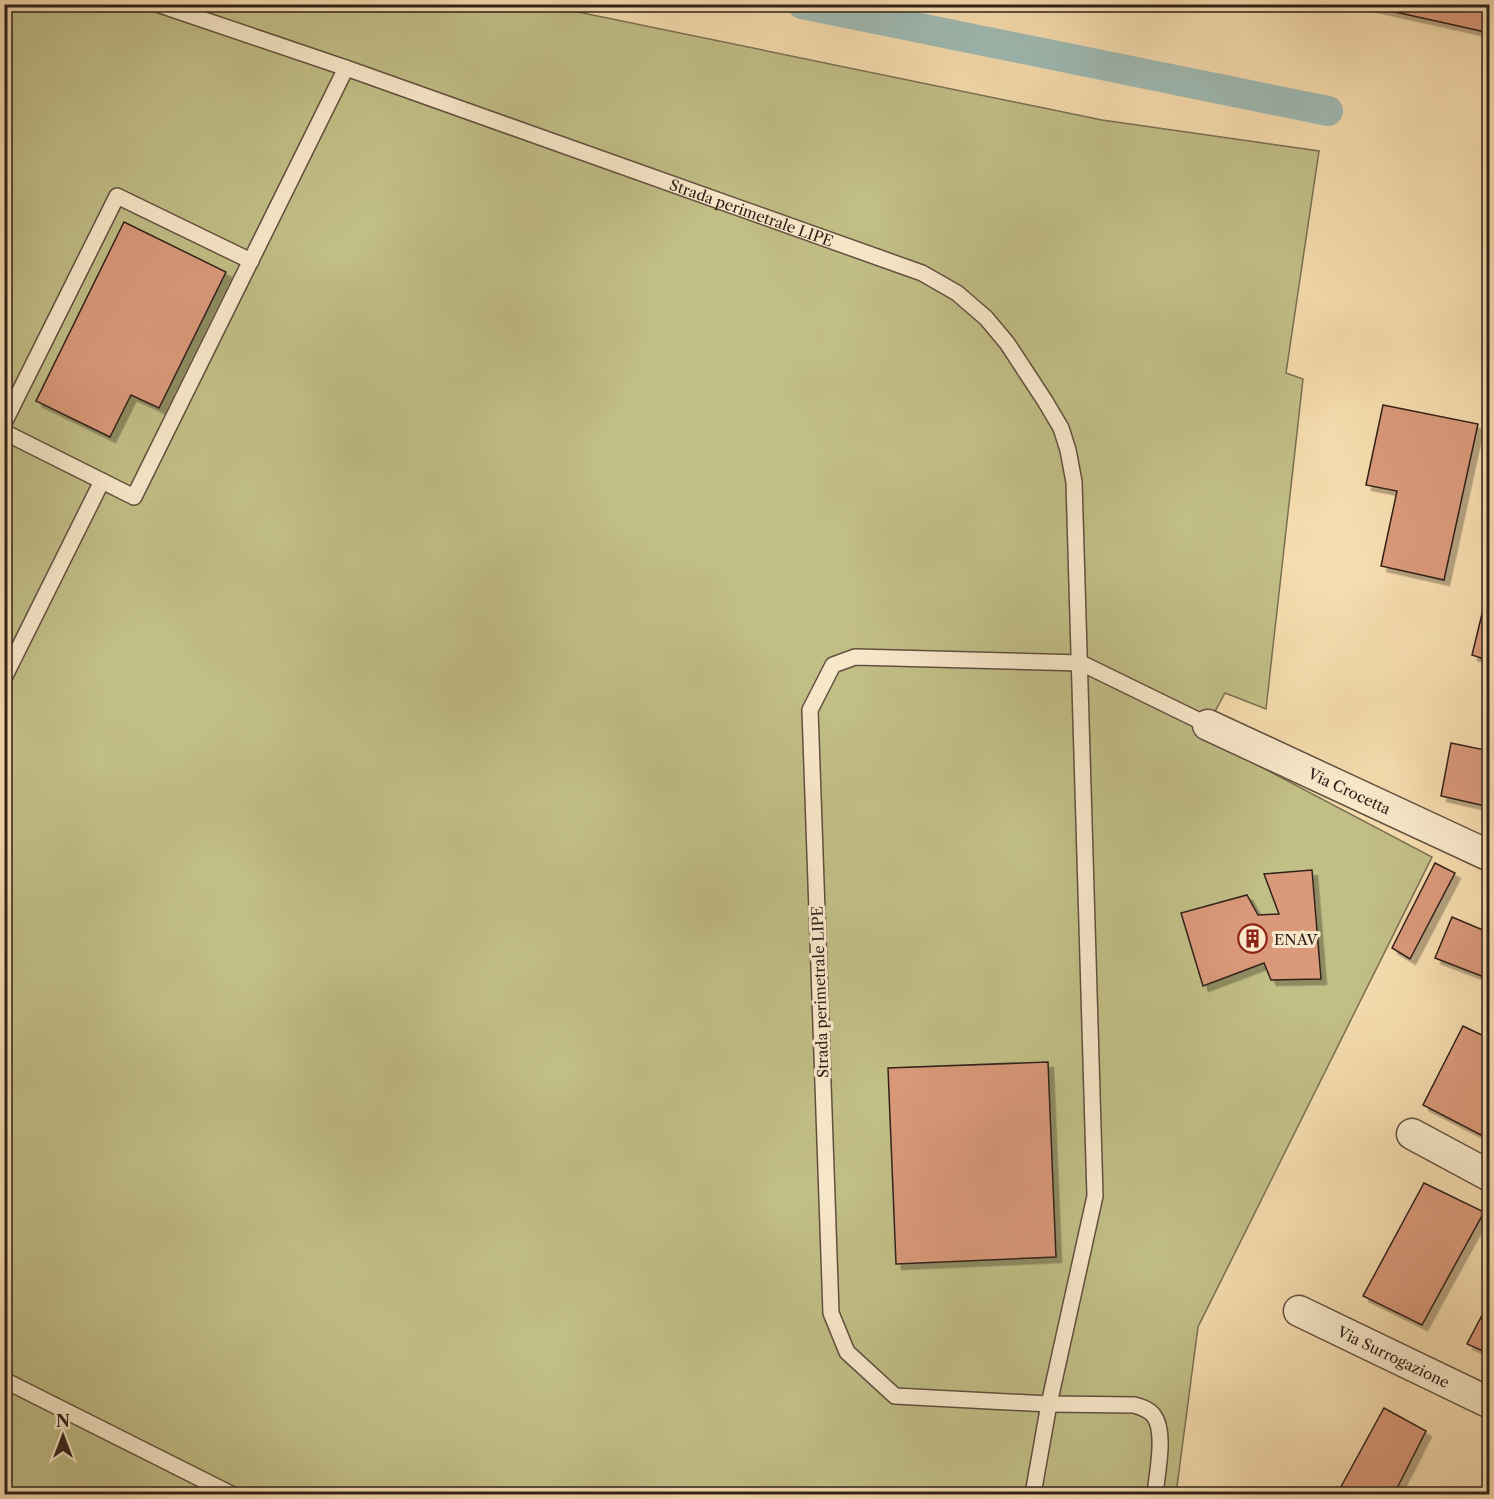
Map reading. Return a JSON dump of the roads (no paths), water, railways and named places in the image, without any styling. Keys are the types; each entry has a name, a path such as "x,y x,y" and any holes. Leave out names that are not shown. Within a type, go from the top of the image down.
{"street":[{"name":"Via Crocetta","path":"1208,725 1490,856"},
{"path":"1412,1134 1490,1176"},
{"name":"Via Surrogazione","path":"1299,1311 1490,1403"}],"lane":[{"name":"Strada perimetrale LIPE","path":"157,4 346,68 922,273 957,293 986,318 1007,343 1046,401 1061,428 1074,482 1081,663"},
{"path":"4,432 134,497 346,68"},
{"path":"4,423 117,196 251,261"},
{"path":"4,678 102,481"},
{"name":"Strada perimetrale LIPE","path":"1155,1494 1159,1426 1154,1415 1146,1408 1134,1405 1048,1404 895,1396 847,1352 831,1313 810,710 833,665 855,657 1081,663 1208,725"},
{"path":"1033,1494 1048,1404 1095,1196 1081,663"},
{"path":"4,1380 231,1494"}],"waterway":[{"path":"802,4 1328,111"}],"place":[{"name":"ENAV","path":"1253,939"}]}
